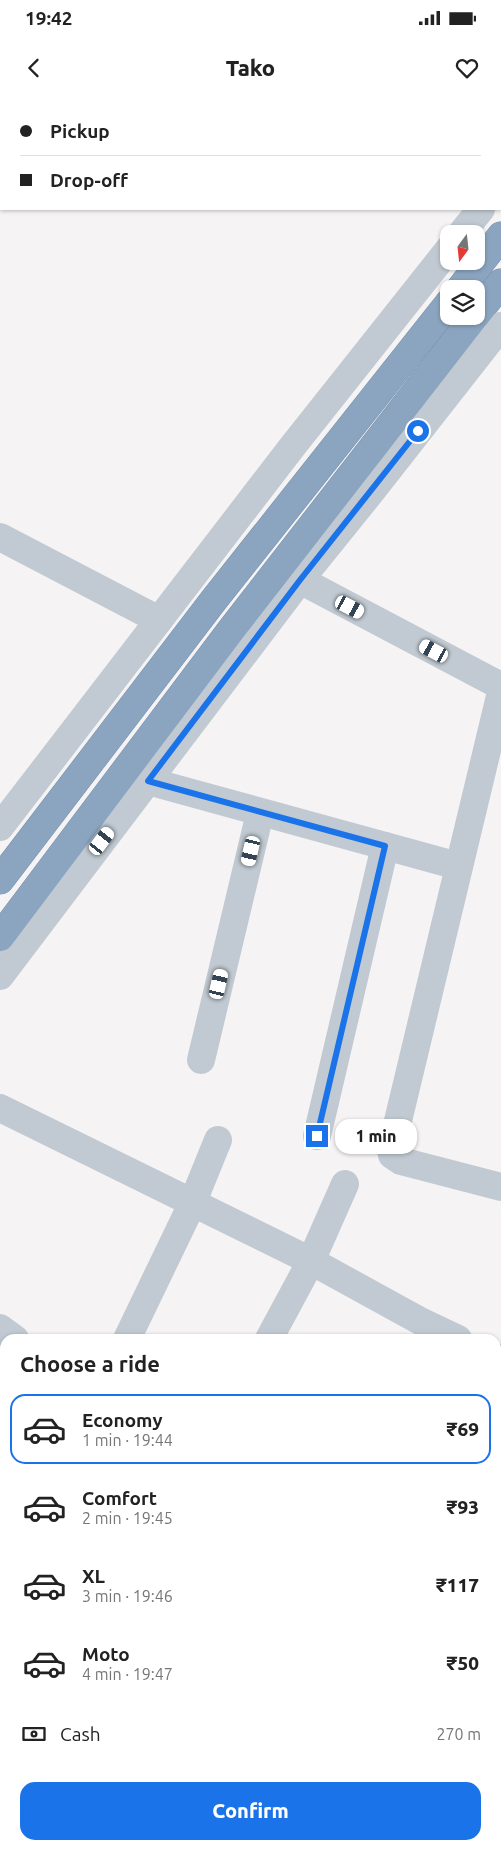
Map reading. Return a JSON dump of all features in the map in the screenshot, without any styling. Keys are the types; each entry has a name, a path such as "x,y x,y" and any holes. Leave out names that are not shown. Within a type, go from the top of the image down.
{"highway":[{"path":"467,280 501,236"},
{"path":"485,304 501,283"},
{"path":"0,880 213,601 440,313"},
{"path":"0,937 231,630 469,325"}],"street":[{"path":"468,225 480,210"},
{"path":"0,827 292,448 440,260"},
{"path":"0,976 300,580 501,326"},
{"path":"0,537 159,620"},
{"path":"300,580 501,686"},
{"path":"501,692 391,1150 392,1154 401,1161 501,1187"},
{"path":"148,781 458,866"},
{"path":"201,1060 260,813"},
{"path":"317,1136 385,846"},
{"path":"0,1108 311,1261 418,1330 436,1334"},
{"path":"129,1334 192,1204 218,1140"},
{"path":"272,1334 311,1261 345,1184"}],"route":[{"path":"317,1136 385,846 148,781 300,580 418,431"}]}
